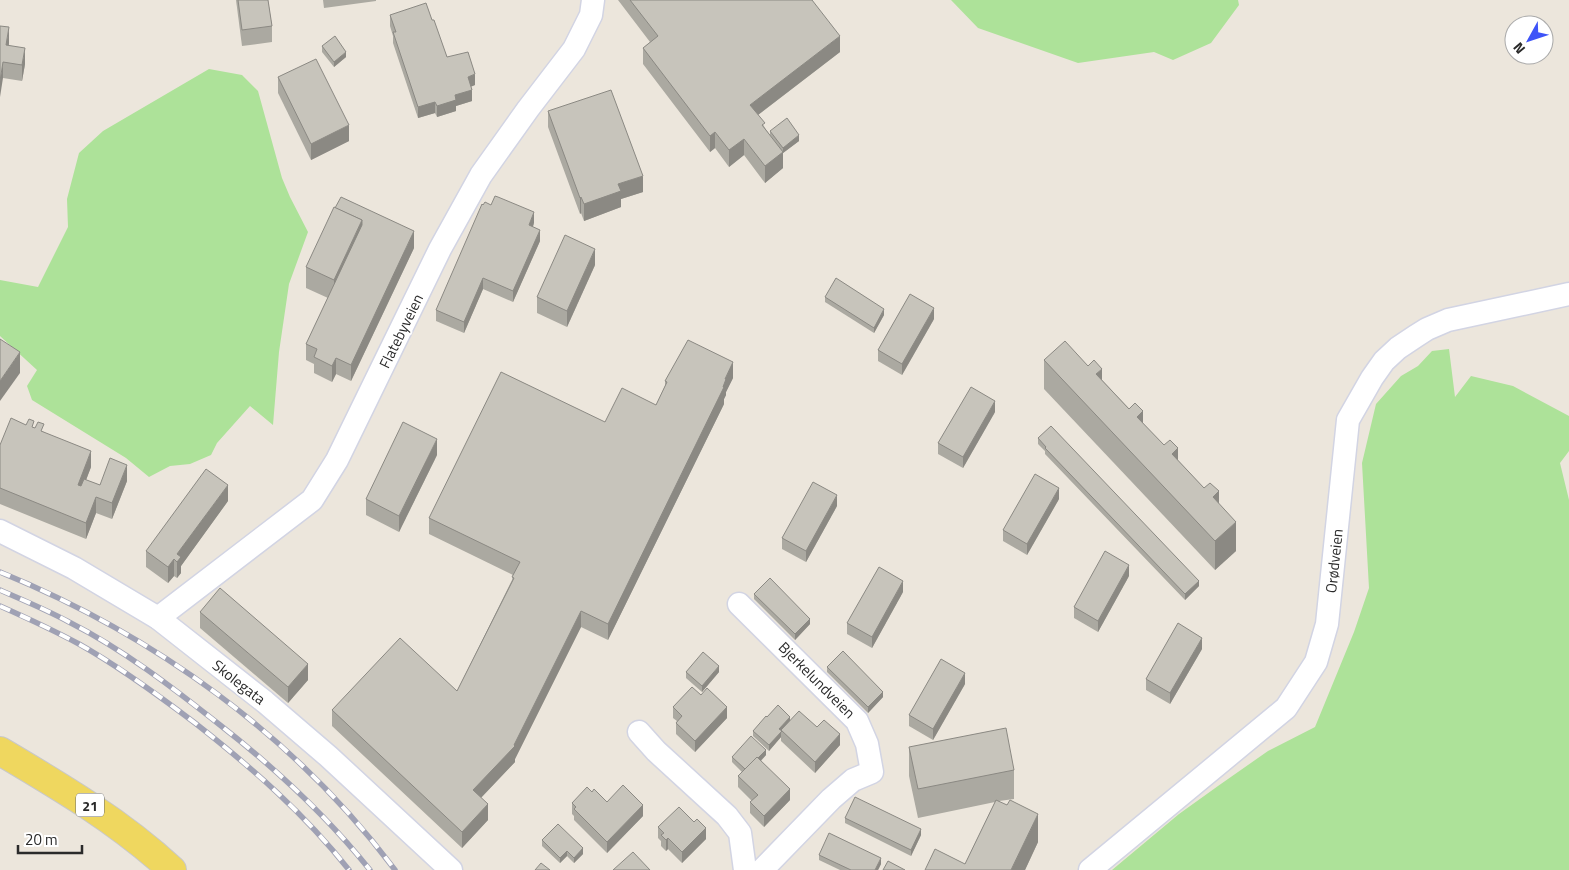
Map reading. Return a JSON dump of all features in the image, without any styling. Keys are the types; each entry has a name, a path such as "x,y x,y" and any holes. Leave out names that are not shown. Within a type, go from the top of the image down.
{"main road":[{"name":"21","path":"0,751 90,806 134,838 172,870"}],"street":[{"name":"Flatebyveien","path":"158,618 312,500 337,460 440,249 481,175 574,49 591,15 593,0"},
{"name":"Orødveien","path":"1090,870 1286,708 1316,662 1327,624 1348,420 1384,361 1398,348 1421,332 1448,320 1569,294"},
{"name":"Skolegata","path":"0,532 74,568 158,618 265,702 307,738 451,870"},
{"name":"Bjerkelundveien","path":"739,604 858,721 867,744 872,772 853,780 831,799 762,870"},
{"path":"638,732 727,816 740,833 746,870"}],"green space":[{"path":"951,0 1238,0 1239,5 1211,43 1173,60 1154,52 1078,63 978,28"},
{"path":"209,69 242,75 258,91 282,178 308,232 289,284 279,352 273,425 250,406 217,443 211,455 190,464 170,466 149,477 126,458 32,400 27,386 37,370 0,336 0,280 38,287 68,227 67,199 79,153 103,131"},
{"path":"1449,349 1455,397 1471,376 1513,386 1569,416 1569,451 1560,463 1569,500 1569,870 1112,870 1179,814 1218,786 1268,751 1315,727 1354,632 1369,588 1362,463 1376,404 1401,376 1418,366 1432,351"}],"building":[{"path":"238,0 268,0 272,26 242,30"},
{"path":"630,0 812,0 840,36 750,105 765,123 762,125 783,152 765,166 744,139 729,150 715,132 710,136 643,48 658,36"},
{"path":"426,3 447,57 468,52 475,74 468,77 472,90 455,95 456,100 437,106 435,102 418,107 393,32 396,32 390,15"},
{"path":"0,26 9,27 6,45 25,48 22,65 3,62 0,81"},
{"path":"335,36 346,52 334,62 322,46"},
{"path":"316,59 349,125 311,144 278,77"},
{"path":"611,90 643,176 618,184 621,191 584,204 580,198 548,111"},
{"path":"787,118 799,135 783,148 770,131"},
{"path":"495,196 534,212 529,225 540,230 513,291 483,278 464,322 436,310 482,204 485,202 491,205"},
{"path":"341,197 414,231 351,365 336,358 332,366 314,357 317,349 306,344 362,225 362,220 335,208"},
{"path":"334,207 362,220 334,280 306,267"},
{"path":"565,235 595,249 567,311 537,297"},
{"path":"836,278 884,309 874,328 825,297"},
{"path":"910,294 934,308 902,364 878,350"},
{"path":"0,339 20,352 0,381"},
{"path":"688,340 733,362 725,379 724,387 608,624 581,611 515,746 473,790 488,804 462,832 332,710 400,638 457,691 514,578 512,577 520,562 429,518 501,372 605,422 622,388 656,405 667,382 665,381"},
{"path":"1065,341 1088,366 1094,360 1102,369 1096,374 1129,409 1135,403 1143,411 1137,417 1164,445 1170,440 1178,448 1172,454 1204,488 1210,483 1219,491 1213,497 1236,522 1215,541 1044,360"},
{"path":"971,387 995,401 963,457 938,443"},
{"path":"11,418 26,425 29,419 34,421 32,427 35,428 38,422 44,424 41,431 91,451 78,485 81,486 84,479 100,485 110,458 127,465 112,503 96,497 86,523 0,488 0,445"},
{"path":"403,422 437,439 399,516 366,499"},
{"path":"1051,426 1199,581 1185,594 1045,448 1038,438"},
{"path":"206,469 228,485 177,554 181,557 177,562 174,559 168,567 146,551"},
{"path":"1035,474 1059,488 1027,544 1003,530"},
{"path":"813,482 837,495 806,551 782,538"},
{"path":"1105,551 1129,565 1098,621 1074,607"},
{"path":"879,567 903,581 872,637 847,623"},
{"path":"770,578 810,619 795,634 754,594"},
{"path":"220,588 308,664 288,687 200,612"},
{"path":"1178,623 1202,638 1170,693 1146,679"},
{"path":"843,651 883,692 868,707 827,667"},
{"path":"703,652 719,666 702,686 686,672"},
{"path":"941,659 965,673 933,729 909,715"},
{"path":"692,687 701,695 707,688 727,707 695,741 676,723 682,716 673,707"},
{"path":"778,705 790,717 779,729 782,731 769,745 753,731"},
{"path":"799,711 817,727 824,720 840,734 815,762 781,730"},
{"path":"1006,728 1014,770 918,789 909,747"},
{"path":"751,736 766,750 745,769 732,757"},
{"path":"757,757 790,789 764,816 750,802 758,795 738,776"},
{"path":"623,785 643,805 607,842 574,809 576,807 572,803 587,787 592,792 594,789 607,802"},
{"path":"855,797 921,829 911,850 845,818"},
{"path":"996,800 1007,805 1010,800 1038,814 1011,870 925,870 935,849 965,864"},
{"path":"679,807 694,822 697,819 706,828 682,852 668,838 666,840 661,835 664,833 658,827"},
{"path":"558,824 583,848 574,858 567,851 560,858 542,840"},
{"path":"829,833 881,858 875,870 851,870 819,855"},
{"path":"633,852 650,870 613,870"},
{"path":"888,861 905,870 883,870"},
{"path":"541,863 550,870 535,870"}],"railway":[{"path":"0,572 57,597 113,626 218,694 267,733 313,776 356,821 395,870"},
{"path":"0,590 52,613 89,633 128,657 184,697 280,775 318,811 370,870"},
{"path":"0,606 79,644 109,662 195,723 237,757 296,810 349,870"}]}
